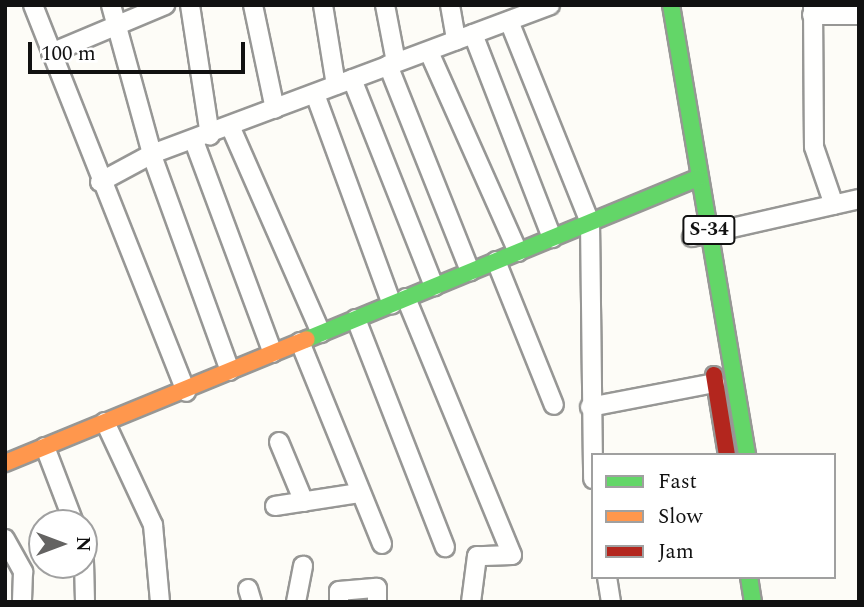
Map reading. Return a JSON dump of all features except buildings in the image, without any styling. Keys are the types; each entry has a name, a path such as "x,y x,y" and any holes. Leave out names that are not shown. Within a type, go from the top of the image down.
{"main road":[{"path":"656,5 682,185 701,234 715,383 727,453"},
{"name":"S-34","path":"671,5 698,178 701,234 747,453"},
{"path":"5,463 186,392 230,370 698,178"},
{"path":"749,579 753,602"},
{"path":"768,579 772,602"}],"street":[{"path":"33,5 100,182 186,392"},
{"path":"111,5 152,154 230,370"},
{"path":"51,53 165,5"},
{"path":"190,5 202,138 273,353"},
{"path":"253,5 275,109"},
{"path":"323,5 344,82 434,286"},
{"path":"385,5 392,64 470,271"},
{"path":"450,5 552,238"},
{"path":"100,182 152,154 231,128 344,82 429,52 519,14 550,5"},
{"path":"834,205 814,147 812,10 859,15"},
{"path":"519,14 590,222 592,453"},
{"path":"429,52 518,251"},
{"path":"315,94 399,301 512,555 477,556 471,602"},
{"path":"231,128 321,333"},
{"path":"701,234 859,199"},
{"path":"496,261 554,405"},
{"path":"356,319 444,547"},
{"path":"300,342 359,493 382,544"},
{"path":"590,407 715,383"},
{"path":"104,422 153,525 160,602"},
{"path":"279,442 304,502"},
{"path":"45,447 69,509"},
{"path":"275,506 359,493"},
{"path":"5,539 23,572 22,602"},
{"path":"296,602 303,566"},
{"path":"84,579 85,602"},
{"path":"607,579 611,602"},
{"path":"339,602 340,591 377,588 377,602"}],"traffic: fast":[{"path":"671,5 747,453"},
{"path":"307,339 698,178"},
{"path":"749,579 753,602"}],"traffic: slow":[{"path":"5,463 307,339"}],"traffic: jam":[{"path":"714,375 727,453"}]}
